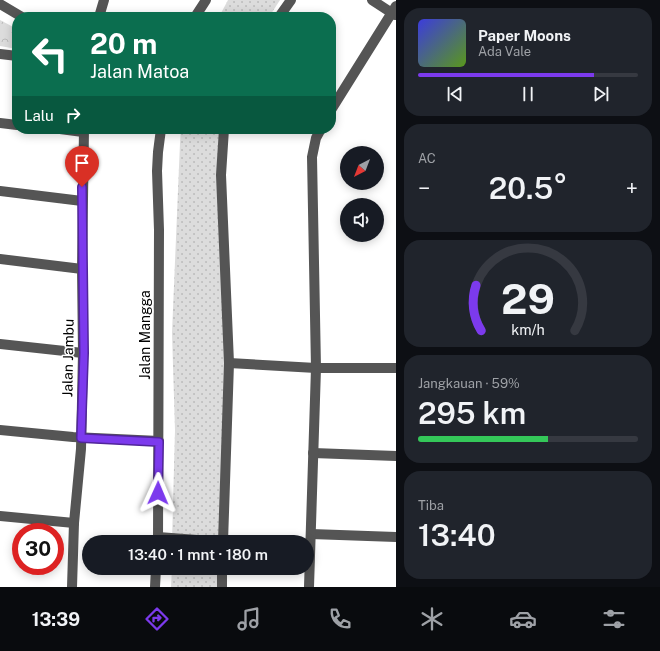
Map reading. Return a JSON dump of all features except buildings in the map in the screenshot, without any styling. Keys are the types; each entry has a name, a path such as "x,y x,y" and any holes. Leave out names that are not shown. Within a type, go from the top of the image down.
{"street":[{"path":"100,12 104,0"},
{"path":"199,12 206,0"},
{"path":"283,12 291,0"},
{"path":"336,102 394,11 372,0"},
{"path":"0,4 14,12"},
{"path":"0,54 12,55"},
{"path":"0,123 12,124"},
{"name":"Jalan Jambu","path":"72,587 74,523 81,438 84,353 82,269 84,134"},
{"name":"Jalan Mangga","path":"158,535 159,442 157,171 161,134"},
{"path":"222,535 229,363 221,175 224,134"},
{"path":"309,587 316,368 312,157 318,134"},
{"path":"0,191 82,201"},
{"path":"0,259 82,269"},
{"path":"0,344 84,353"},
{"path":"229,363 316,368 396,368"},
{"path":"0,430 81,438 159,442"},
{"path":"313,453 396,456"},
{"path":"0,516 74,523"},
{"path":"311,534 396,537"},
{"path":"155,587 156,575"},
{"path":"222,575 222,587"}],"green space":[{"path":"228,0 280,0 272,12 222,12"},
{"path":"0,20 12,26 12,48 0,46"},
{"path":"181,134 225,134 223,535 172,535 175,430 172,333"},
{"path":"172,575 221,575 221,587 171,587"}],"route":[{"path":"82,187 84,353 81,438 159,442 158,493"}]}
